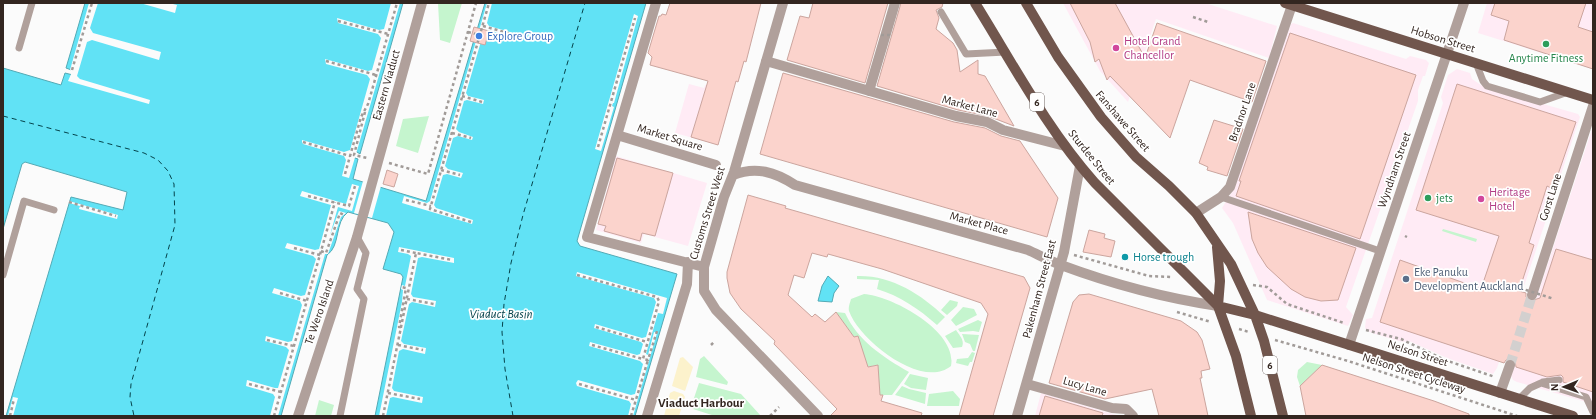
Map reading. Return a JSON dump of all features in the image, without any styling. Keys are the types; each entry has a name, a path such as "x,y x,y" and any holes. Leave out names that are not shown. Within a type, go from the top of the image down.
{"main road":[{"name":"Sturdee Street","path":"974,3 1065,146 1080,166 1095,184 1218,306"},
{"name":"Fanshawe Street","path":"1026,3 1058,57 1101,118 1136,158 1169,186 1196,213 1231,264 1255,315 1264,341 1284,416"},
{"name":"Hobson Street","path":"1289,4 1593,100"},
{"name":"Fanshawe Street","path":"1217,245 1220,281 1218,306 1236,356 1251,416"},
{"name":"Nelson Street","path":"1218,306 1255,315 1573,416"}],"street":[{"name":"Eastern Viaduct","path":"363,216 422,3"},
{"path":"656,3 587,236 704,267"},
{"name":"Customs Street West","path":"783,3 733,175 724,197 704,267 704,291 716,310 818,416"},
{"path":"869,91 895,3"},
{"name":"Wyndham Street","path":"1349,345 1464,3"},
{"name":"Bradnor Lane","path":"1196,213 1221,197 1230,187 1289,4"},
{"name":"Market Lane","path":"766,61 956,116 987,122 1003,130 1065,146"},
{"name":"Gorst Lane","path":"1532,295 1593,106"},
{"name":"Market Square","path":"617,135 716,165"},
{"name":"Pakenham Street East","path":"1017,416 1060,265 1073,209 1080,166"},
{"name":"Market Place","path":"733,175 751,170 771,173 782,177 795,185 1028,250 1060,265 1179,300 1218,306"},
{"name":"Te Wero Island","path":"298,416 363,216"},
{"path":"648,416 687,284 688,262"},
{"path":"1500,393 1510,365"},
{"name":"Lucy Lane","path":"1027,384 1112,408 1126,409 1133,416"}],"lane":[{"path":"19,48 32,3"},
{"path":"941,12 966,54 1006,52"},
{"path":"1476,63 1483,82 1487,86 1540,102 1568,92"},
{"path":"1221,197 1380,251"},
{"path":"3,275 24,201 54,210"},
{"path":"340,416 364,299 357,289 366,253 357,237"},
{"path":"1519,399 1530,388 1542,383 1559,380"},
{"path":"1542,383 1586,397"},
{"path":"1581,388 1593,412"}],"path":[{"path":"72,70 92,3"},
{"path":"397,3 354,155 428,174 476,3"},
{"path":"469,71 489,3"},
{"path":"471,222 430,209 478,35 489,3"},
{"path":"1193,17 1208,22"},
{"path":"598,147 635,18"},
{"path":"338,21 388,34"},
{"path":"483,26 515,35"},
{"path":"468,32 478,35"},
{"path":"881,35 892,35"},
{"path":"326,61 376,75"},
{"path":"462,96 482,102"},
{"path":"345,174 360,118 365,112"},
{"path":"452,132 471,138"},
{"path":"303,142 350,156"},
{"path":"441,170 460,175"},
{"path":"308,196 349,206 355,186"},
{"path":"406,200 431,206"},
{"path":"69,202 116,216"},
{"path":"274,416 335,202"},
{"path":"294,248 326,253 340,213 344,215"},
{"path":"401,250 452,260"},
{"path":"383,416 416,253"},
{"path":"1070,254 1140,274"},
{"path":"1188,258 1194,258"},
{"path":"578,275 657,297 659,301 643,359"},
{"path":"1261,286 1267,287 1287,304 1347,324"},
{"path":"401,327 399,327 406,288 402,287"},
{"path":"1520,288 1554,299"},
{"path":"280,293 307,301"},
{"path":"407,299 434,304"},
{"path":"1171,311 1226,326"},
{"path":"596,327 648,342"},
{"name":"Nelson Street Cycleway","path":"1366,330 1401,340 1445,360 1505,380"},
{"path":"631,416 649,355 658,332"},
{"path":"267,340 294,346"},
{"path":"711,345 715,341"},
{"path":"398,345 423,350"},
{"path":"592,345 648,360"},
{"name":"Nelson Street Cycleway","path":"1305,348 1517,416"},
{"path":"249,384 280,392"},
{"path":"579,384 636,400"},
{"path":"388,393 420,399"},
{"path":"10,416 14,399"},
{"path":"770,416 779,407"}],"shaded area":[{"path":"1063,3 1205,3 1277,26 1269,58 1156,19 1128,102 1100,71"},
{"path":"1487,3 1593,3 1593,69 1478,33"},
{"path":"1293,23 1406,59 1410,56 1426,60 1429,63 1425,76 1423,76 1418,90 1418,101 1346,307 1353,315 1348,326 1267,300 1233,223 1222,208 1232,192 1291,24"},
{"path":"1457,69 1470,73 1472,79 1484,87 1578,114 1580,117 1497,368 1493,374 1447,358 1409,341 1402,342 1372,333 1366,330 1365,327 1366,319 1372,318 1443,103 1441,97 1448,75"},
{"path":"689,84 704,88 705,85 733,93 718,145 675,133"},
{"path":"1593,126 1593,404 1517,382 1513,380 1511,376"},
{"path":"616,156 707,183 688,246 644,234 641,243 596,230"},
{"path":"1041,393 1120,416 1035,416"}],"green space":[{"path":"438,3 462,3 450,43 440,40"},
{"path":"429,116 418,153 396,146 403,119"},
{"path":"1443,229 1477,239 1476,242 1442,231"},
{"path":"857,276 893,282 916,294 945,317 937,325 909,304 894,295 877,289 879,280 857,279"},
{"path":"864,294 876,296 906,308 934,328 944,340 950,353 951,366 939,372 924,372 909,367 878,347 855,323 849,311 851,299"},
{"path":"950,300 958,302 957,306 947,315 941,310"},
{"path":"963,307 974,309 977,315 956,326 951,320"},
{"path":"836,312 845,313 850,323 864,340 881,354 909,372 892,395 873,395 878,365 865,367 858,336 854,337"},
{"path":"978,320 982,322 979,332 960,332 958,329"},
{"path":"956,330 963,344 962,347 953,348 945,336"},
{"path":"962,334 979,335 975,351 973,351 970,344 965,342"},
{"path":"972,352 975,353 972,362 970,362 968,366 956,363 957,359 968,358"},
{"path":"704,356 728,382 727,385 696,377 700,359"},
{"path":"1307,362 1322,365 1300,386 1297,377 1298,370"},
{"path":"910,374 928,378 926,390 911,388 904,384"},
{"path":"699,383 741,394 761,416 715,416 693,409 691,407"},
{"path":"902,386 926,393 925,404 895,395"},
{"path":"953,391 960,399 959,406 927,406 929,394"},
{"path":"319,400 334,405 331,416 315,416"}],"sand":[{"path":"683,357 693,367 685,391 672,386 680,358"},
{"path":"674,391 683,394 685,397 679,416 664,416 670,393"}],"water":[{"name":"Viaduct Basin","path":"85,3 403,3 360,154 354,150 352,157 358,159 353,179 426,201 485,3 646,3 577,241 580,246 677,274 635,416 375,416 403,277 401,274 383,269 394,232 388,223 348,212 341,222 334,246 327,255 281,416 6,416 71,197 123,210 127,192 25,162 22,164 3,229 3,68 61,85 65,73 73,75 74,71 66,68"},
{"path":"828,276 839,286 834,293 832,302 818,301 822,286"}],"pier":[{"path":"89,3 98,3 90,28 93,33 161,52 159,60 92,40 87,42 77,76 80,79 150,100 149,104 68,81 72,72 70,70"},
{"path":"140,3 169,3 177,5 175,13"},
{"path":"391,3 400,3 349,178 342,176 346,160 344,156 303,144 302,140 344,152 350,150 370,79 367,75 326,64 325,59 368,71 372,70 381,38 378,34 338,23 337,18 379,30 384,29"},
{"path":"487,3 492,3 487,23 489,26 517,34 516,38 488,30 484,31 466,93 468,96 484,100 483,104 467,100 464,101 456,129 459,132 473,137 472,140 458,136 453,138 445,166 448,169 463,173 461,178 447,174 443,175 434,205 436,208 473,220 472,224 402,203 404,196 427,203 430,201"},
{"path":"634,14 638,16 612,106 614,107 601,151 595,149"},
{"path":"363,181 381,186 372,218 354,213"},
{"path":"352,184 359,186 352,211 338,207 330,235 339,211 346,213 341,217 328,254 325,254 278,416 270,416 275,397 273,394 246,386 247,380 278,388 289,350 286,347 265,341 266,336 288,342 292,341 302,305 300,301 272,293 274,288 301,296 305,295 316,259 313,256 285,248 287,243 315,250 319,249 331,205 300,196 302,191 346,204"},
{"path":"69,201 118,215 117,219 79,209 80,206 69,203"},
{"path":"399,247 454,258 454,263 422,257 418,258 411,294 413,297 436,301 435,307 412,302 409,304 401,341 404,344 426,348 425,354 403,349 399,351 392,388 394,391 423,397 422,403 393,397 390,398 386,416 379,416 402,302 403,290 401,289 402,285 405,286 411,256 398,252"},
{"path":"577,272 667,298 663,314 658,313 646,354 648,355 654,332 657,333 633,416 628,416 631,404 629,401 577,386 576,383 578,380 631,395 635,394 643,364 640,361 589,346 590,342 637,355 640,354 643,344 641,342 594,328 595,324 642,338 646,337 656,302 654,298 576,276"},
{"path":"13,397 18,398 13,416 8,416"}],"building":[{"path":"670,3 761,3 746,62 744,61 738,82 736,81 718,145 691,137 708,81 650,65 652,57 648,53 659,16 662,14 666,15"},
{"path":"813,3 888,3 865,83 787,60 800,16 809,18"},
{"path":"901,3 943,3 942,7 936,10 939,18 936,29 953,43 957,50 960,72 978,60 978,74 985,76 1014,126 988,116 958,110 877,86"},
{"path":"1070,3 1115,3 1145,58 1157,23 1266,61 1252,102 1190,80 1170,138 1110,76 1107,80 1099,59 1095,62 1090,42"},
{"path":"1495,3 1586,3 1578,27 1593,32 1593,69 1504,40 1509,21 1491,15"},
{"name":"Explore Group","path":"474,27 489,31 485,45 470,41"},
{"path":"1290,33 1416,75 1360,239 1236,196 1241,181 1239,181"},
{"path":"783,73 954,122 985,128 1001,136 1020,141 1058,198 1047,237 760,154"},
{"path":"1457,84 1576,122 1553,189 1547,186 1529,243 1534,245 1519,291 1526,293 1526,297 1530,301 1540,298 1556,249 1593,260 1593,392 1563,382 1563,377 1561,375 1547,377 1516,367 1515,361 1512,359 1506,360 1504,363 1380,322 1400,260 1481,289 1499,236 1416,210"},
{"path":"1214,120 1243,129 1227,176 1207,170 1208,167 1199,163"},
{"path":"617,158 673,173 655,236 642,233 640,241 604,231 606,226 598,224"},
{"path":"387,170 398,174 394,187 383,184"},
{"path":"748,195 786,206 785,208 1024,277 1030,288 993,416 959,416 988,314 981,303 882,269 828,254 827,257 812,253 804,278 794,275 788,295 812,317 815,314 825,322 836,312 854,337 858,336 868,367 878,365 880,395 883,395 881,401 922,413 921,416 830,416 837,409 774,344 775,341 741,309 730,293 727,272"},
{"path":"1248,212 1356,248 1338,300 1321,301 1305,297 1291,289 1267,267 1258,253 1252,239"},
{"path":"1089,230 1105,234 1104,238 1115,241 1111,257 1083,252"},
{"path":"1089,294 1181,321 1197,332 1202,340 1210,369 1201,371 1202,378 1200,378 1208,416 1159,416 1152,389 1105,399 1049,383 1073,302 1079,295"},
{"path":"1322,365 1434,401 1469,414 1469,416 1306,416 1300,386"},
{"path":"1045,396 1103,413 1102,416 1039,416"}],"ferry route":[{"path":"513,416 505,369 502,332 504,304 511,263 523,215 585,3"},
{"path":"3,116 144,153 158,160 168,171 174,184 175,225 131,384 130,397 134,416"}],"tunnel":[{"path":"1510,365 1532,295"}],"place":[{"name":"Explore Group","path":"479,36"},
{"name":"Anytime Fitness","path":"1546,44"},
{"name":"Hotel Grand Chancellor","path":"1116,48"},
{"name":"jets","path":"1428,198"},
{"name":"Heritage Hotel","path":"1481,199"},
{"name":"Horse trough","path":"1125,257"},
{"name":"Eke Panuku Development Auckland","path":"1406,279"}],"district":[{"name":"Viaduct Harbour","path":"701,402"}]}
